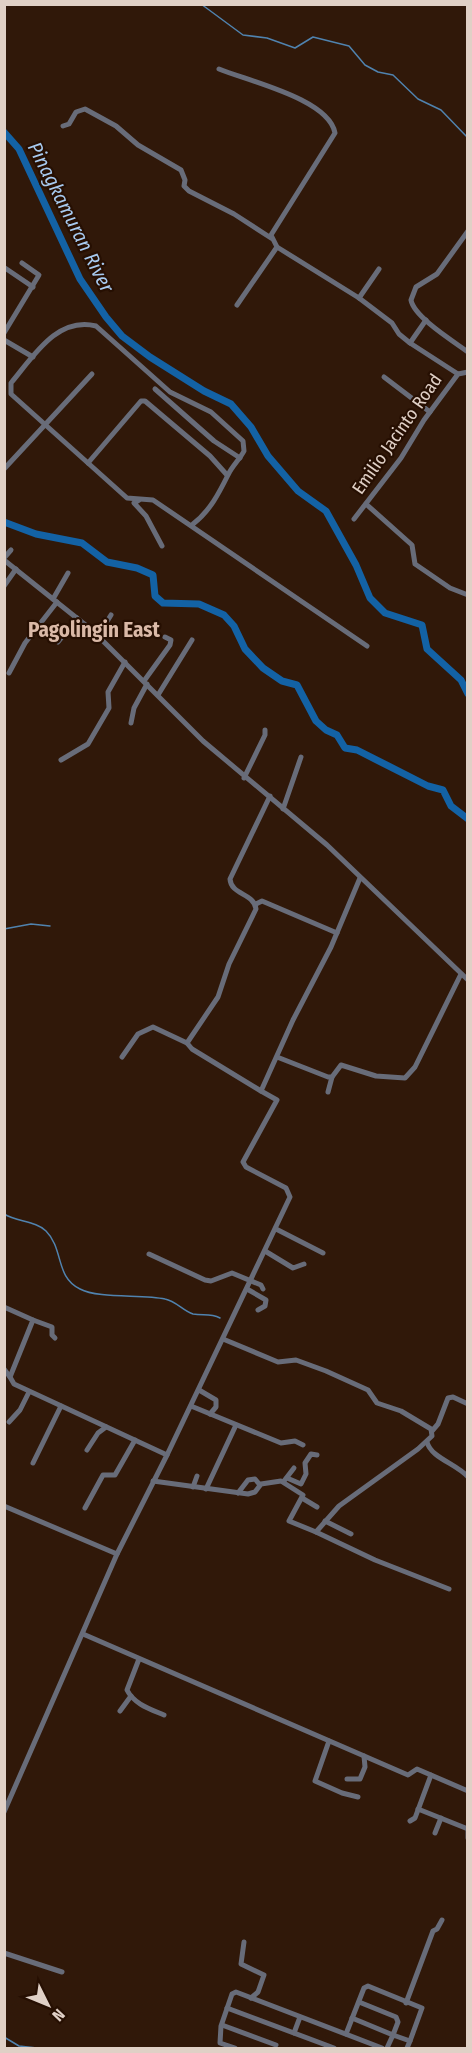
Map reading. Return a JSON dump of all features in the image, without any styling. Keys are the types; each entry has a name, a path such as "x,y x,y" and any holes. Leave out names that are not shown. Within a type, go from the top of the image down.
{"street":[{"path":"219,69 286,92 307,103 329,120 334,128 335,134 276,223 271,238"},
{"path":"63,126 69,124 76,112 85,109 109,122 138,145 181,170 185,180 184,186 189,191 234,214 271,238 277,247 360,298 392,323 399,334 410,343 458,374"},
{"path":"468,231 437,274 412,292 412,304 426,320 468,352"},
{"path":"237,305 277,247"},
{"path":"4,333 33,287 38,274 22,262"},
{"path":"5,268 33,287"},
{"path":"360,298 379,268"},
{"path":"410,343 426,320"},
{"path":"139,500 127,498 11,394 9,388 55,333 85,323 96,326 170,392 211,412 243,441 245,446 240,458 227,475 226,483 211,506 193,524"},
{"path":"4,340 33,357"},
{"name":"Emilio Jacinto Road","path":"354,519 401,458 430,412 458,374 468,372"},
{"path":"4,469 92,374"},
{"path":"384,377 430,412"},
{"path":"154,389 222,447 240,458"},
{"path":"88,463 141,401 145,401 210,456 227,475"},
{"path":"162,546 146,516 134,503 145,497 193,524 282,590 368,646"},
{"path":"366,504 412,545 415,564 450,588 468,595"},
{"path":"11,550 4,559 98,636 203,741 244,778 270,796 468,980"},
{"path":"4,586 16,569"},
{"path":"9,673 25,643 55,601 68,573"},
{"path":"98,636 111,615"},
{"path":"58,642 77,618"},
{"path":"131,723 135,703 145,682 170,645 171,640 165,637"},
{"path":"158,695 192,640"},
{"path":"61,760 88,744 109,708 108,692 125,662"},
{"path":"244,778 265,735 265,730"},
{"path":"283,809 302,757"},
{"path":"256,904 233,888 230,879 270,796"},
{"path":"261,1091 337,933 360,878"},
{"path":"187,1043 222,988 223,978 256,904 262,901 337,933"},
{"path":"327,1092 332,1077 341,1065 376,1076 399,1079 408,1077 461,974"},
{"path":"5,1809 117,1554 249,1290 290,1197 290,1192 246,1167 243,1162 278,1100 192,1049 187,1043 153,1027 138,1034 122,1057"},
{"path":"277,1057 332,1077"},
{"path":"276,1229 323,1253"},
{"path":"265,1251 293,1268 304,1264"},
{"path":"149,1254 205,1280 232,1273 252,1281 263,1289"},
{"path":"249,1290 266,1300 265,1306 258,1310"},
{"path":"4,1307 52,1327 52,1335 55,1338"},
{"path":"10,1377 33,1320"},
{"path":"223,1339 278,1362 296,1360 368,1389 377,1403 401,1411 432,1431"},
{"path":"4,1369 14,1384 29,1392 167,1455"},
{"path":"199,1390 216,1400 216,1407 210,1414"},
{"path":"9,1422 20,1410 29,1392"},
{"path":"316,1532 339,1506 427,1442 438,1424 448,1398 453,1397 468,1404"},
{"path":"33,1462 61,1406"},
{"path":"191,1406 281,1443 295,1441 303,1445"},
{"path":"206,1489 236,1425"},
{"path":"87,1450 98,1433 106,1427"},
{"path":"85,1508 103,1475 115,1475 135,1440"},
{"path":"427,1442 430,1450 454,1464 468,1477"},
{"path":"153,1481 253,1493 260,1485 273,1480 301,1484 306,1474 304,1463 311,1454 317,1455"},
{"path":"285,1480 294,1468"},
{"path":"193,1487 197,1476"},
{"path":"238,1492 248,1480 255,1479 260,1485"},
{"path":"285,1480 302,1492 302,1498 289,1521 375,1560 449,1589"},
{"path":"302,1498 317,1507"},
{"path":"4,1506 117,1554"},
{"path":"325,1521 351,1534"},
{"path":"83,1634 408,1775 417,1768 468,1791"},
{"path":"139,1659 127,1690 131,1696 164,1715"},
{"path":"120,1711 131,1696"},
{"path":"329,1741 315,1781 342,1793 358,1797"},
{"path":"346,1779 360,1779 365,1767 364,1756"},
{"path":"410,1821 418,1809 431,1775"},
{"path":"418,1809 468,1830 468,1838"},
{"path":"435,1833 441,1818"},
{"path":"406,2003 433,1931 437,1929 442,1920"},
{"path":"244,1942 242,1964 264,1975 258,1992 251,1998"},
{"path":"4,1953 62,1972"},
{"path":"346,2034 364,1988 368,1986 422,2008 407,2049"},
{"path":"235,2049 218,2046 233,1992 382,2049"},
{"path":"359,2002 396,2017 398,2022 387,2049"},
{"path":"227,2008 334,2049"},
{"path":"294,2033 300,2017"},
{"path":"352,2018 410,2041"},
{"path":"222,2025 276,2045"}],"waterway":[{"path":"201,4 243,35 267,38 295,48 313,37 349,46 365,65 378,72 393,75 418,99 441,110 468,138"},
{"name":"Pinagkamuran River","path":"4,132 19,149 80,279 106,317 122,336 150,357 204,391 231,404 251,427 268,456 298,491 326,511 356,565 370,598 385,613 422,625 427,649 461,680 468,694"},
{"path":"4,522 36,534 82,543 107,562 137,568 153,575 155,596 163,603 199,604 224,615 234,626 245,649 263,668 282,681 297,685 316,721 326,730 337,735 345,748 357,750 428,786 443,790 451,806 468,819"},
{"path":"4,929 31,924 50,926"},
{"path":"4,1214 37,1225 46,1231 52,1238 67,1277 80,1289 98,1294 165,1299 193,1314 220,1318"},
{"path":"4,2037 19,2046 37,2048"}],"district":[{"name":"Pagolingin East","path":"94,630"}]}
